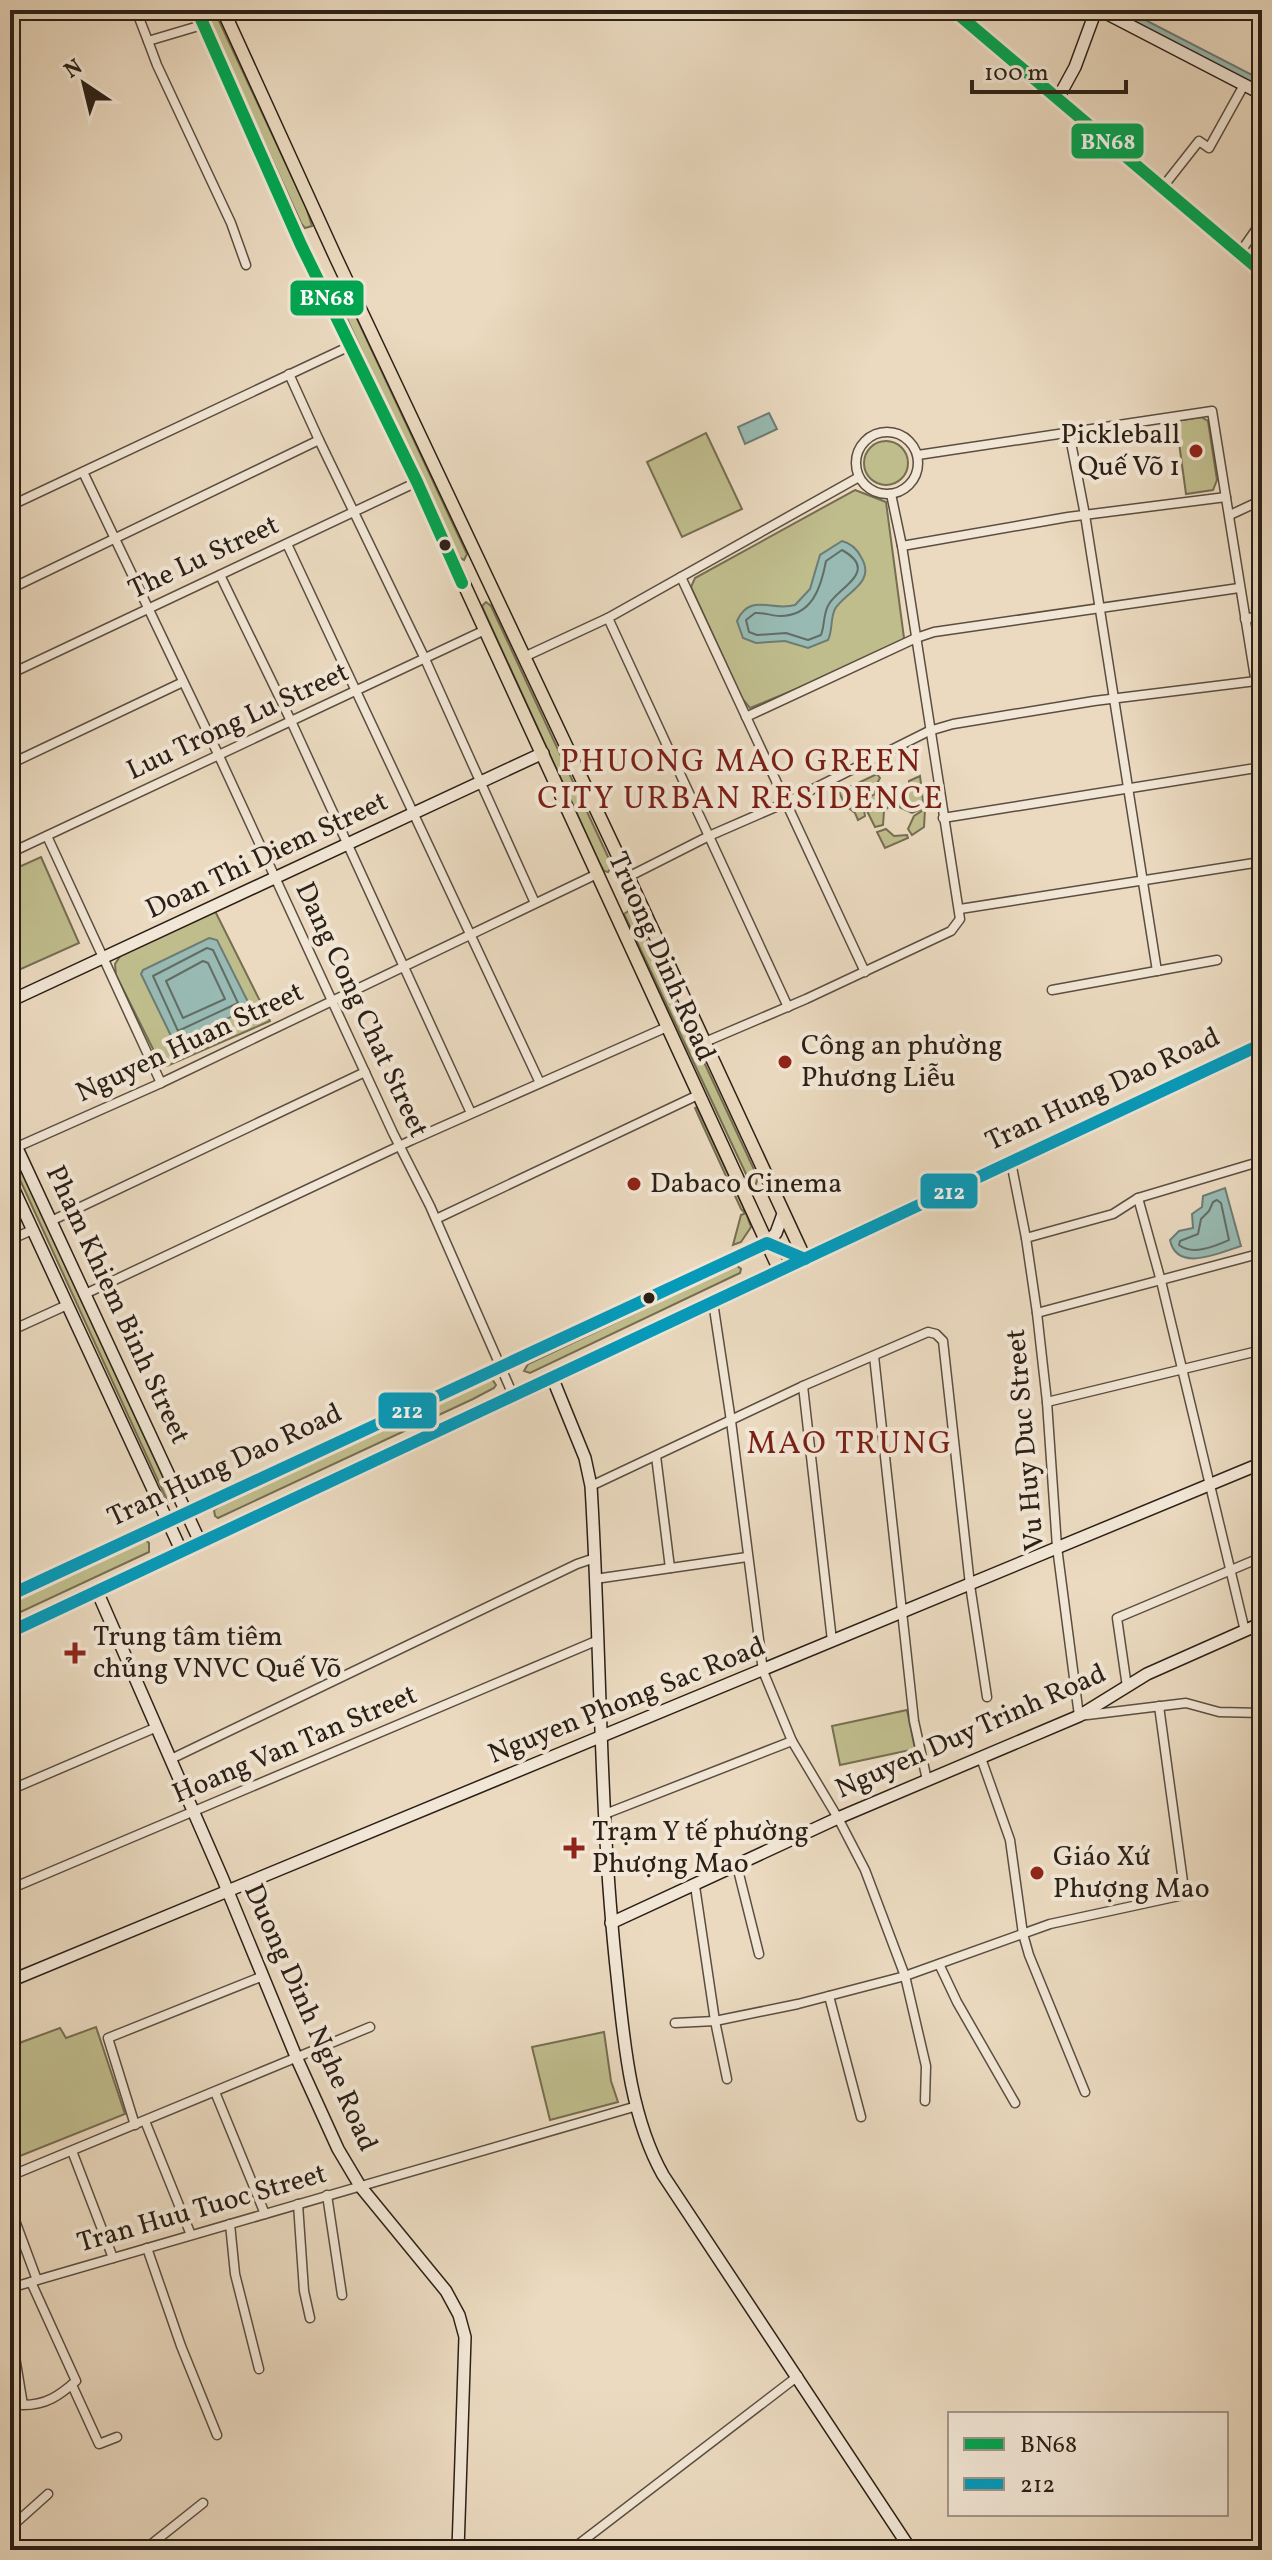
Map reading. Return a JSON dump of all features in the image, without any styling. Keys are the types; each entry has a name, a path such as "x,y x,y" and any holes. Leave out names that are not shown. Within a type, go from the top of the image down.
{"highway":[{"name":"Tran Hung Dao Road","path":"10,1632 1262,1044"}],"main road":[{"name":"Truong Dinh Road","path":"197,10 314,273 417,482 780,1271"},
{"name":"Truong Dinh Road","path":"223,10 805,1259"},
{"path":"953,10 1262,272"},
{"path":"314,273 338,262"},
{"path":"462,583 483,573"},
{"path":"604,888 628,877"}],"street":[{"path":"136,10 157,65 231,223 246,265"},
{"path":"1057,100 1075,67 1098,10 1262,94"},
{"path":"148,41 202,25"},
{"path":"1162,188 1199,141 1209,148 1244,85"},
{"path":"1239,254 1262,221"},
{"path":"10,506 350,346"},
{"path":"289,374 425,659 535,903"},
{"path":"918,455 1212,411 1262,721"},
{"path":"888,431 910,441 918,455 914,478 904,489 891,494 872,490 859,477 856,466 857,453 863,443 872,435 888,431"},
{"path":"1069,432 1085,515 1157,971"},
{"path":"10,589 319,440"},
{"name":"Dang Cong Chat Street","path":"83,472 436,1219 513,1395"},
{"path":"524,657 608,618 859,477"},
{"name":"The Lu Street","path":"10,674 417,482"},
{"path":"705,1042 951,931 960,919 902,546 891,494"},
{"path":"902,546 1085,515 1226,497"},
{"path":"1230,515 1262,500"},
{"path":"287,544 540,1083"},
{"path":"220,575 291,721 471,1113"},
{"path":"681,577 865,972"},
{"path":"746,717 934,632 1239,588"},
{"path":"1245,619 1262,615"},
{"path":"608,618 788,1007"},
{"name":"Luu Trong Lu Street","path":"10,853 485,630"},
{"path":"628,877 929,731 953,724 1113,698 1256,681"},
{"path":"10,764 183,682"},
{"name":"Doan Thi Diem Street","path":"10,1001 543,753"},
{"path":"943,818 1262,767"},
{"path":"47,836 161,1083"},
{"path":"960,909 1254,863"},
{"name":"Nguyen Huan Street","path":"17,1147 161,1083 597,874"},
{"path":"1052,990 1217,960"},
{"path":"85,1294 471,1113 667,1027"},
{"path":"51,1221 365,1072"},
{"path":"436,1219 698,1095"},
{"name":"Pham Khiem Binh Street","path":"10,1133 200,1542"},
{"path":"1026,1238 1113,1214 1138,1198 1262,1161"},
{"name":"Vu Huy Duc Street","path":"1011,1162 1037,1313 1057,1547 1079,1716"},
{"name":"Pham Khiem Binh Street","path":"10,1181 181,1550"},
{"path":"1138,1198 1161,1281 1245,1631"},
{"path":"783,1214 777,1232 767,1243 805,1259"},
{"path":"10,1240 32,1230"},
{"name":"Tran Hung Dao Road","path":"10,1595 767,1243"},
{"path":"1037,1313 1262,1253"},
{"path":"713,1302 763,1671 792,1741 865,1870 905,1976 926,2066 925,2101"},
{"path":"10,1331 67,1305"},
{"path":"591,1486 803,1386 928,1332 936,1334 943,1341 970,1585 987,1697"},
{"path":"1047,1402 1262,1350"},
{"path":"874,1356 914,1721 927,1780"},
{"path":"552,1377 585,1458 591,1486 611,1923 622,2027 637,2106 663,2175 911,2550"},
{"path":"803,1386 832,1641"},
{"path":"656,1456 670,1568"},
{"name":"Nguyen Phong Sac Road","path":"10,1981 1262,1463"},
{"path":"595,1579 747,1557"},
{"path":"1127,1687 1117,1618 1262,1557"},
{"path":"171,1759 595,1558"},
{"name":"Duong Dinh Nghe Road","path":"97,1591 338,2149 360,2186 446,2291 462,2322 465,2337 458,2550"},
{"name":"Nguyen Duy Trinh Road","path":"611,1923 838,1818 1079,1716 1147,1674 1262,1623"},
{"name":"Hoang Van Tan Street","path":"10,1889 596,1641"},
{"path":"1079,1716 1186,1703 1219,1712 1262,1713"},
{"path":"675,2023 715,2021 829,1996 905,1976 1050,1924 1169,1899 1183,1893 1159,1706"},
{"path":"10,1790 157,1727"},
{"path":"605,1814 792,1741"},
{"path":"981,1758 1010,1840 1023,1934 1029,1955 1085,2092"},
{"path":"737,1866 759,1954"},
{"path":"695,1886 727,2079"},
{"path":"939,1964 957,2002 1015,2103"},
{"path":"135,2125 108,2038 263,1976"},
{"path":"829,1996 861,2117"},
{"path":"10,2176 370,2027"},
{"path":"215,2092 265,2214"},
{"name":"Tran Huu Tuoc Street","path":"10,2288 637,2106"},
{"path":"145,2121 191,2235"},
{"path":"72,2151 113,2258"},
{"path":"327,2195 342,2295"},
{"path":"298,2204 304,2291 310,2318"},
{"path":"10,2207 34,2281 76,2381 55,2398 38,2405 23,2405 10,2327"},
{"path":"230,2224 235,2274 259,2369"},
{"path":"147,2248 181,2346 217,2435"},
{"path":"571,2550 798,2376"},
{"path":"72,2385 99,2444 117,2437"},
{"path":"10,2528 48,2494"},
{"path":"144,2550 203,2503"}],"shaded area":[{"path":"204,10 214,10 312,226 305,228 301,223"},
{"path":"336,285 344,291 467,554 464,560 457,556 334,291"},
{"name":"Pickleball Quế Võ 1","path":"1201,417 1208,421 1217,480 1213,490 1186,494 1176,421"},
{"path":"706,433 742,509 682,537 647,462"},
{"path":"886,441 901,448 908,463 901,478 886,485 871,478 864,463 871,448"},
{"path":"855,490 886,502 904,638 838,672 750,708 742,698 691,587 695,578"},
{"path":"486,602 491,606 610,861 612,866 608,872 599,862 485,613 482,606"},
{"path":"877,774 880,778 876,791 869,794 859,789 850,795 852,809 864,810 865,816 858,820 839,792"},
{"path":"920,776 924,808 912,813 897,806 908,796 909,781"},
{"path":"877,793 890,797 892,804 884,811 883,825 875,827 866,809 871,796"},
{"path":"925,809 924,827 912,835 908,829 914,816"},
{"path":"886,829 894,836 907,835 908,838 885,848 877,832"},
{"path":"41,857 79,943 12,973 10,871"},
{"path":"630,910 635,914 758,1178 756,1184 750,1183 624,914"},
{"path":"215,911 270,1021 167,1066 163,1065 116,975 115,964 121,955"},
{"path":"697,1107 744,1208 744,1212 699,1117"},
{"path":"10,1146 170,1492 170,1502 10,1158"},
{"path":"746,1213 751,1227 741,1242 733,1245 741,1215"},
{"path":"736,1265 741,1269 740,1273 530,1373 524,1371 528,1364"},
{"path":"492,1379 496,1385 494,1388 473,1399 218,1518 215,1516 214,1510 220,1506"},
{"path":"144,1539 149,1543 149,1552 10,1617 10,1601"},
{"path":"907,1710 915,1749 840,1765 832,1726"},
{"path":"96,2027 125,2114 10,2160 10,2052 22,2042 60,2028 66,2038"},
{"path":"604,2032 611,2081 618,2102 550,2120 532,2047"}],"water":[{"path":"1109,10 1126,10 1262,80 1262,88"},
{"path":"769,413 777,429 745,444 738,427"},
{"path":"842,541 857,551 865,566 865,574 858,586 835,609 828,640 808,648 785,641 756,643 743,638 737,621 742,612 755,605 795,605 810,589 820,555"},
{"path":"209,938 217,940 249,1004 246,1010 176,1042 141,974 143,970"},
{"path":"1225,1188 1241,1246 1200,1258 1181,1256 1170,1240 1179,1231 1193,1228 1192,1214 1202,1207 1203,1196"}],"transit line":[{"name":"BN68","path":"197,10 301,245 417,482 462,583"},
{"name":"BN68","path":"953,10 1262,272"},
{"name":"212","path":"10,1632 1262,1044"},
{"name":"212","path":"10,1595 767,1243 805,1259"}],"place":[{"name":"Pickleball Quế Võ 1","path":"1196,451"},
{"name":"Công an phường Phương Liễu","path":"785,1062"},
{"name":"Dabaco Cinema","path":"634,1184"},
{"name":"Trung tâm tiêm chủng VNVC Quế Võ","path":"75,1653"},
{"name":"Trạm Y tế phường Phượng Mao","path":"574,1848"},
{"name":"Giáo Xứ Phượng Mao","path":"1037,1873"}],"district":[{"name":"PHUONG MAO GREEN CITY URBAN RESIDENCE","path":"741,782"},
{"name":"MAO TRUNG","path":"850,1445"}]}
